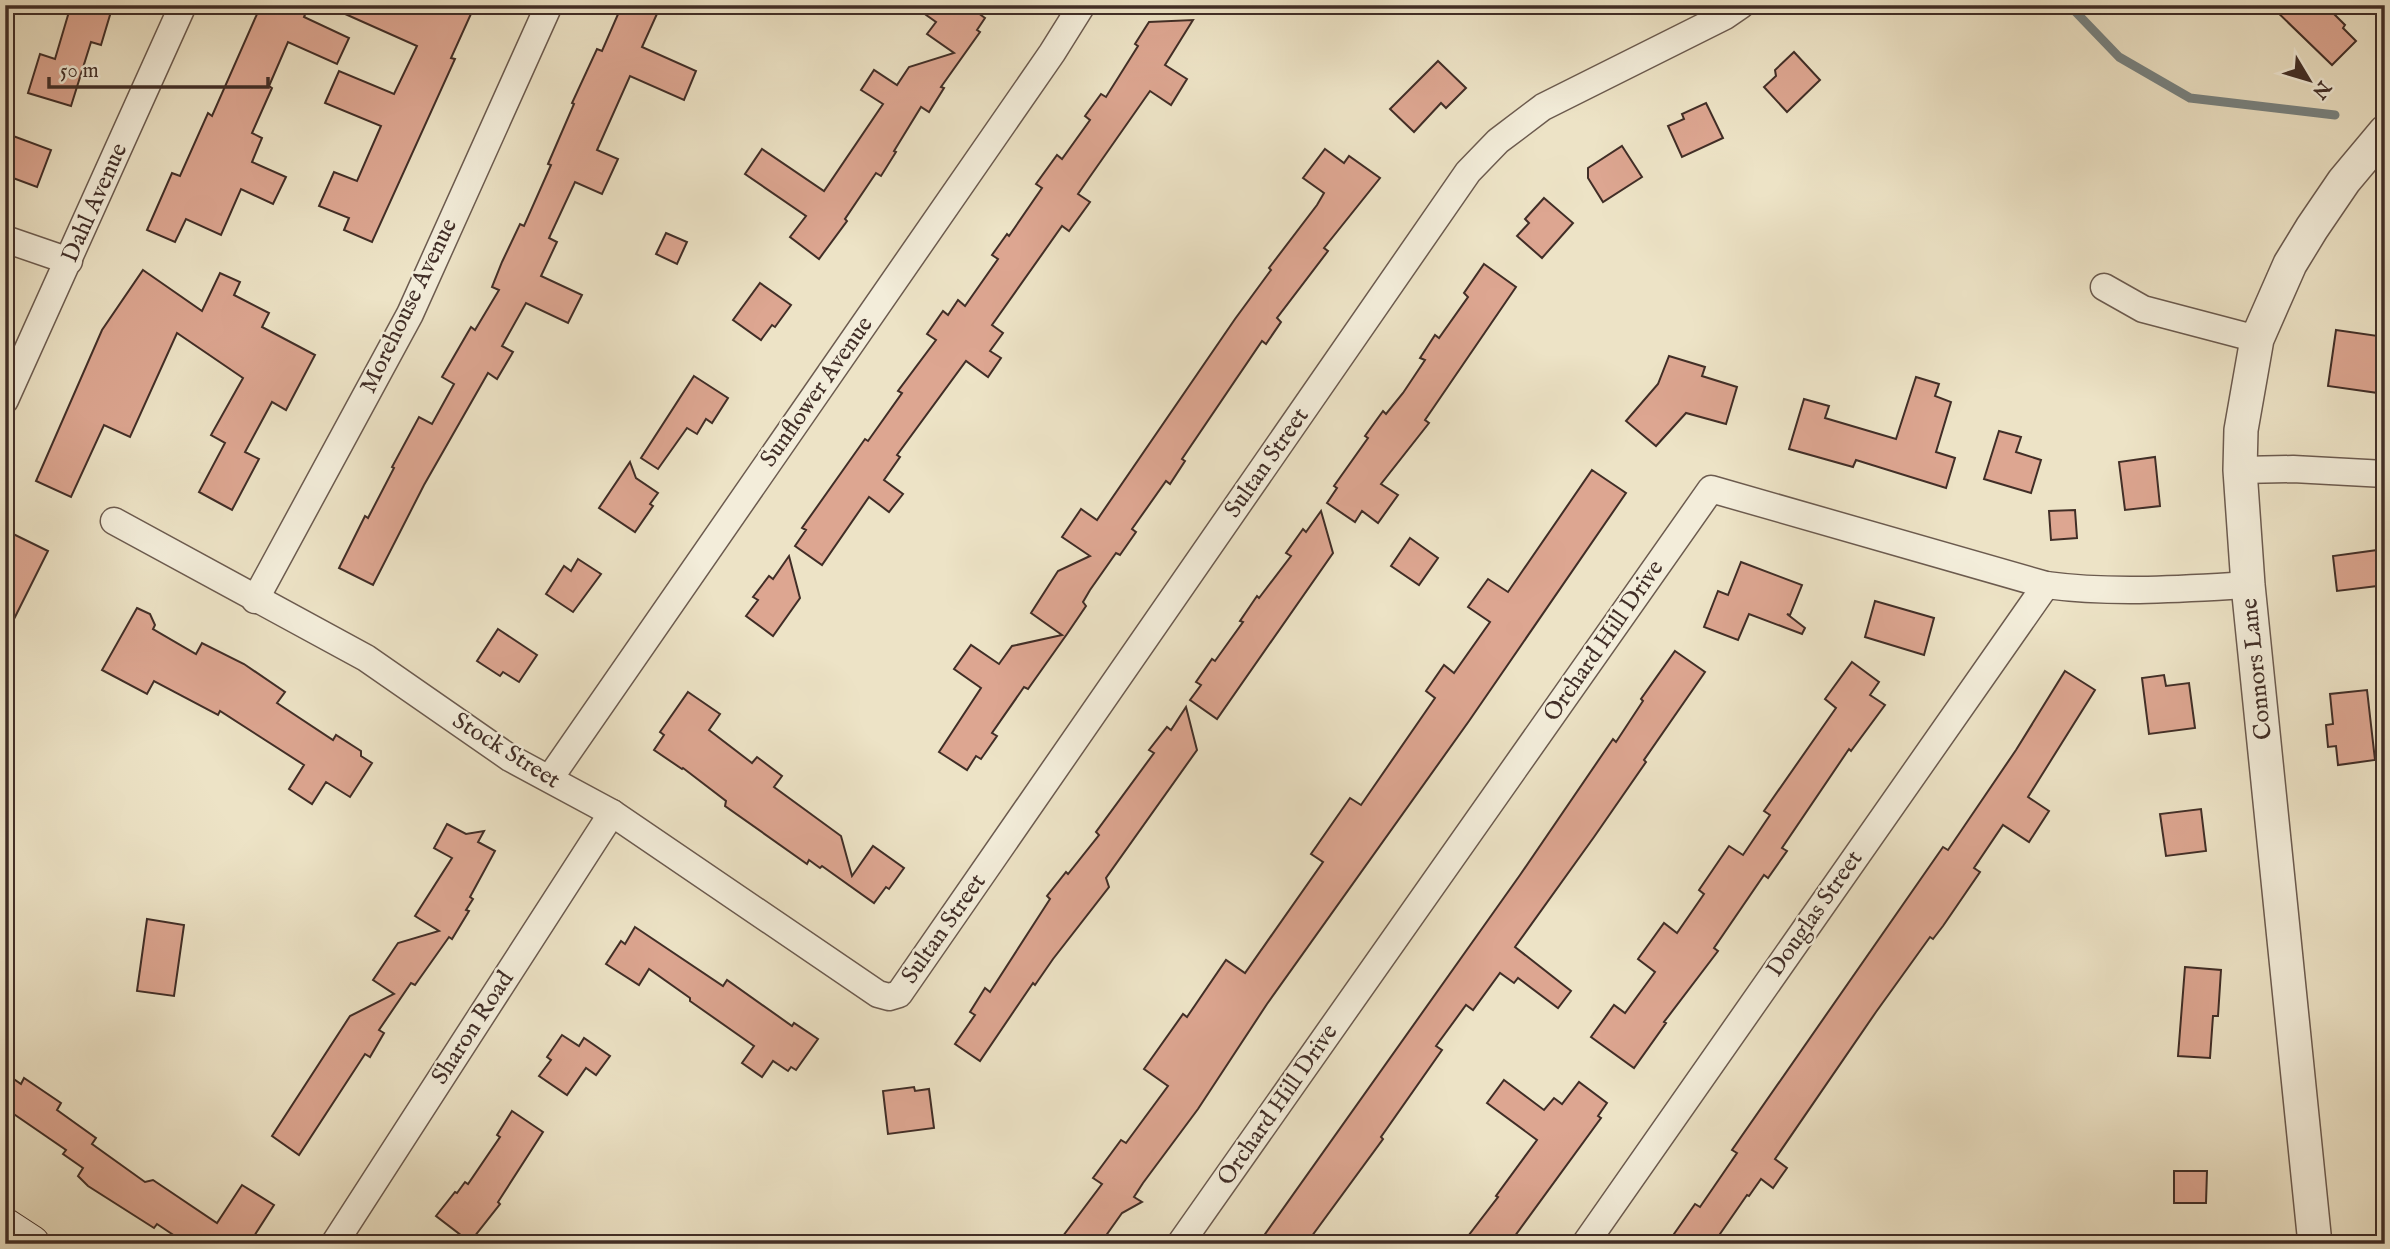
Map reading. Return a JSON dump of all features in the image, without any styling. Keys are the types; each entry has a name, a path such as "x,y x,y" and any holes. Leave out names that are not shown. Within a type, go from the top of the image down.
{"main road":[{"path":"5,1227 32,1244"}],"street":[{"name":"Dahl Avenue","path":"5,400 183,5"},
{"name":"Morehouse Avenue","path":"255,600 410,314 549,5"},
{"name":"Sunflower Avenue","path":"550,778 1044,64 1082,5"},
{"name":"Sultan Street","path":"888,996 899,994 908,982 1475,163 1498,141 1543,107 1733,11"},
{"name":"Connors Lane","path":"2315,1244 2248,585 2240,470 2241,430 2258,339 2290,264 2344,181 2385,132"},
{"path":"5,239 69,261"},
{"path":"2104,287 2143,309 2258,339"},
{"path":"2240,470 2293,469 2385,474"},
{"name":"Orchard Hill Drive","path":"1180,1244 1711,489 2046,585 2122,591 2248,585"},
{"name":"Stock Street","path":"114,521 366,659 510,758 612,813 862,984 878,994 888,996"},
{"name":"Douglas Street","path":"1585,1244 2046,585"},
{"name":"Sharon Road","path":"334,1244 612,813"}],"building":[{"path":"71,5 113,5 101,45 91,42 71,106 28,93 40,54 55,59"},
{"path":"261,5 309,5 304,17 349,38 337,64 288,42 252,133 262,138 252,162 286,177 273,204 241,189 221,235 186,219 175,242 147,230 172,173 180,176 208,113 212,116"},
{"path":"325,5 475,5 451,58 455,59 372,242 344,230 349,218 319,206 334,172 357,181 381,126 325,103 339,71 394,94 417,46"},
{"path":"622,5 661,5 642,47 696,71 684,100 630,76 597,150 618,159 602,194 575,182 549,238 557,242 541,276 582,295 568,323 526,303 502,346 513,352 497,379 488,373 424,485 373,585 339,568 365,516 368,518 419,417 432,424 454,384 442,377 471,327 475,330 499,290 492,287 502,262 520,224 524,226 551,165 548,164 574,104 572,103 597,49 602,51"},
{"path":"912,5 967,5 985,18 977,30 980,32 941,87 944,88 929,112 921,107 881,176 876,173 845,219 847,221 819,259 790,237 806,216 745,174 762,149 824,191 883,104 861,90 874,70 897,85 909,67 954,53 927,34 936,22"},
{"path":"2270,5 2325,5 2345,25 2343,28 2356,41 2332,65"},
{"path":"1193,20 1165,65 1187,79 1171,105 1150,91 1078,194 1090,202 1069,231 1062,226 992,325 1003,333 990,351 1001,358 988,377 966,361 897,455 900,457 884,480 903,494 889,512 869,497 822,565 795,546 806,530 802,528 865,439 868,441 902,393 898,391 936,340 927,334 943,311 948,315 958,300 965,306 998,259 992,255 1007,234 1009,236 1042,188 1036,184 1057,155 1062,159 1090,120 1085,116 1101,94 1106,97 1138,46 1135,44 1149,22"},
{"path":"1794,52 1820,80 1787,112 1764,87 1776,76 1775,70"},
{"path":"1438,61 1466,88 1446,108 1441,103 1414,132 1390,109"},
{"path":"1706,103 1723,138 1682,157 1668,126 1684,119 1682,114"},
{"path":"5,133 51,150 37,187 5,175"},
{"path":"1622,146 1642,177 1603,202 1588,178 1588,168"},
{"path":"1325,149 1344,163 1349,156 1380,178 1324,248 1328,251 1277,318 1281,322 1266,344 1262,341 1182,459 1185,461 1170,484 1166,481 1132,529 1136,532 1120,555 1116,553 1090,590 1083,602 1086,606 1028,689 1024,687 992,733 997,736 981,759 976,756 967,770 939,752 981,688 954,669 971,645 999,664 1012,646 1062,635 1031,613 1058,571 1090,556 1062,537 1081,509 1097,520 1271,270 1269,268 1317,205 1324,193 1303,178"},
{"path":"1544,198 1573,223 1542,258 1517,236 1529,223 1525,219"},
{"path":"666,233 687,242 677,264 656,254"},
{"path":"1484,264 1516,287 1425,420 1429,423 1381,484 1398,495 1378,523 1362,511 1355,522 1327,503 1337,488 1334,486 1368,438 1365,436 1383,411 1386,414 1403,393 1425,360 1420,358 1435,335 1439,338 1468,297 1464,293"},
{"path":"143,270 202,311 220,273 240,282 234,295 269,313 262,327 315,355 286,410 272,402 245,452 259,459 232,510 199,492 225,443 211,435 243,378 177,333 130,437 104,425 71,497 36,481 102,330"},
{"path":"760,283 791,305 775,327 772,325 761,340 733,320"},
{"path":"2336,330 2385,337 2385,394 2328,386"},
{"path":"1669,356 1705,367 1702,376 1737,387 1726,424 1686,413 1656,446 1626,421 1658,384"},
{"path":"694,376 728,398 712,423 706,419 697,434 687,428 658,469 641,458"},
{"path":"1916,377 1939,384 1935,396 1951,402 1936,452 1955,458 1946,488 1856,460 1853,467 1789,449 1804,399 1829,406 1825,418 1896,439"},
{"path":"1999,431 2021,437 2016,452 2041,460 2031,493 1984,479"},
{"path":"2155,457 2160,506 2125,510 2119,462"},
{"path":"630,462 636,478 658,493 650,504 653,506 635,532 599,508"},
{"path":"1592,470 1626,493 1469,721 1267,1004 1198,1109 1143,1183 1134,1197 1142,1202 1122,1213 1100,1244 1057,1244 1102,1184 1093,1178 1121,1140 1126,1143 1168,1086 1144,1069 1183,1014 1187,1017 1226,960 1245,973 1323,862 1311,854 1350,798 1361,805 1435,698 1426,691 1444,665 1454,673 1490,622 1468,607 1488,579 1508,592"},
{"path":"2075,510 2077,538 2051,540 2049,511"},
{"path":"1321,511 1333,553 1217,719 1190,700 1201,685 1196,682 1243,622 1240,621 1257,596 1259,598 1291,556 1286,553 1303,529 1306,532"},
{"path":"5,530 48,551 5,637"},
{"path":"1410,538 1438,558 1419,585 1391,566"},
{"path":"2385,549 2385,585 2337,591 2333,556"},
{"path":"789,556 800,598 773,636 746,616 758,600 753,597 769,576 773,579"},
{"path":"578,559 601,574 573,612 546,594 564,566 571,571"},
{"path":"1741,562 1802,585 1790,615 1787,614 1805,628 1802,634 1749,614 1738,640 1704,627 1718,591 1728,595"},
{"path":"1875,601 1934,618 1924,655 1865,637"},
{"path":"137,608 150,614 155,625 153,629 196,654 202,643 244,664 285,692 277,703 333,740 336,735 361,751 361,756 372,763 350,797 326,782 312,804 289,789 304,765 220,711 218,715 154,681 147,694 102,670"},
{"path":"498,629 537,655 519,682 503,672 500,676 477,661"},
{"path":"1675,651 1705,672 1644,760 1646,762 1515,947 1571,991 1558,1008 1518,978 1514,983 1500,973 1473,1010 1466,1005 1436,1046 1442,1050 1381,1137 1383,1139 1306,1244 1258,1244 1520,875 1613,739 1616,742 1643,701 1641,699"},
{"path":"1852,662 1879,682 1870,695 1885,705 1851,751 1849,749 1782,848 1787,851 1768,878 1764,875 1714,948 1718,951 1664,1022 1666,1023 1634,1068 1591,1037 1614,1005 1625,1013 1655,972 1638,959 1664,923 1677,933 1704,894 1699,890 1729,846 1743,855 1770,815 1764,811 1836,708 1825,699"},
{"path":"2065,671 2095,690 2028,797 2049,811 2029,842 2003,825 1974,868 1980,872 1943,926 1933,939 1930,937 1876,1012 1775,1159 1787,1168 1773,1188 1761,1179 1713,1244 1667,1244 1695,1204 1700,1207 1737,1153 1732,1150 1943,847 1948,850 2016,750"},
{"path":"2164,675 2166,686 2189,683 2195,728 2149,734 2142,678"},
{"path":"2367,690 2375,760 2338,765 2336,746 2328,747 2326,725 2333,724 2330,694"},
{"path":"688,692 720,714 709,730 752,763 757,757 782,776 774,787 841,836 852,876 873,846 904,868 889,889 886,887 874,903 822,866 820,868 809,860 807,864 725,806 726,801 683,768 654,750 664,735 660,732"},
{"path":"1186,707 1197,750 1106,878 1109,887 1035,985 1033,983 980,1061 955,1044 975,1015 970,1012 985,988 990,992 1050,899 1047,896 1099,835 1096,832 1154,753 1149,750 1167,727 1171,730"},
{"path":"2201,809 2206,851 2166,856 2160,814"},
{"path":"447,824 466,834 484,831 478,842 495,851 470,897 473,899 466,910 469,911 452,939 449,937 415,985 411,983 379,1030 384,1033 370,1057 365,1054 299,1155 272,1136 350,1016 394,994 373,980 398,943 439,931 415,916 452,858 434,848"},
{"path":"147,919 184,925 174,996 137,991"},
{"path":"635,927 723,986 727,980 792,1026 794,1023 818,1039 796,1070 791,1067 788,1071 773,1061 762,1077 742,1063 754,1046 690,1001 690,998 649,969 639,985 606,964 621,941 625,944"},
{"path":"2185,967 2221,970 2218,1016 2213,1016 2210,1058 2178,1056"},
{"path":"562,1035 579,1046 584,1038 610,1056 596,1075 586,1068 567,1095 539,1076 551,1060 547,1057"},
{"path":"5,1073 21,1084 24,1078 61,1103 57,1110 96,1138 92,1144 145,1182 153,1180 217,1223 242,1185 274,1205 249,1244 187,1244 157,1224 154,1228 88,1186 78,1176 83,1168 63,1154 66,1150 5,1108"},
{"path":"1504,1080 1544,1110 1554,1098 1562,1104 1579,1082 1607,1103 1598,1116 1601,1118 1509,1244 1462,1244 1537,1140 1487,1103"},
{"path":"914,1087 915,1091 929,1089 934,1128 888,1134 883,1091"},
{"path":"512,1111 543,1132 498,1202 500,1204 470,1242 436,1216 465,1182 468,1184 500,1137 497,1135"},
{"path":"2174,1171 2207,1171 2206,1203 2174,1203"}],"waterway":[{"path":"2069,5 2119,57 2190,98 2335,115"}]}
